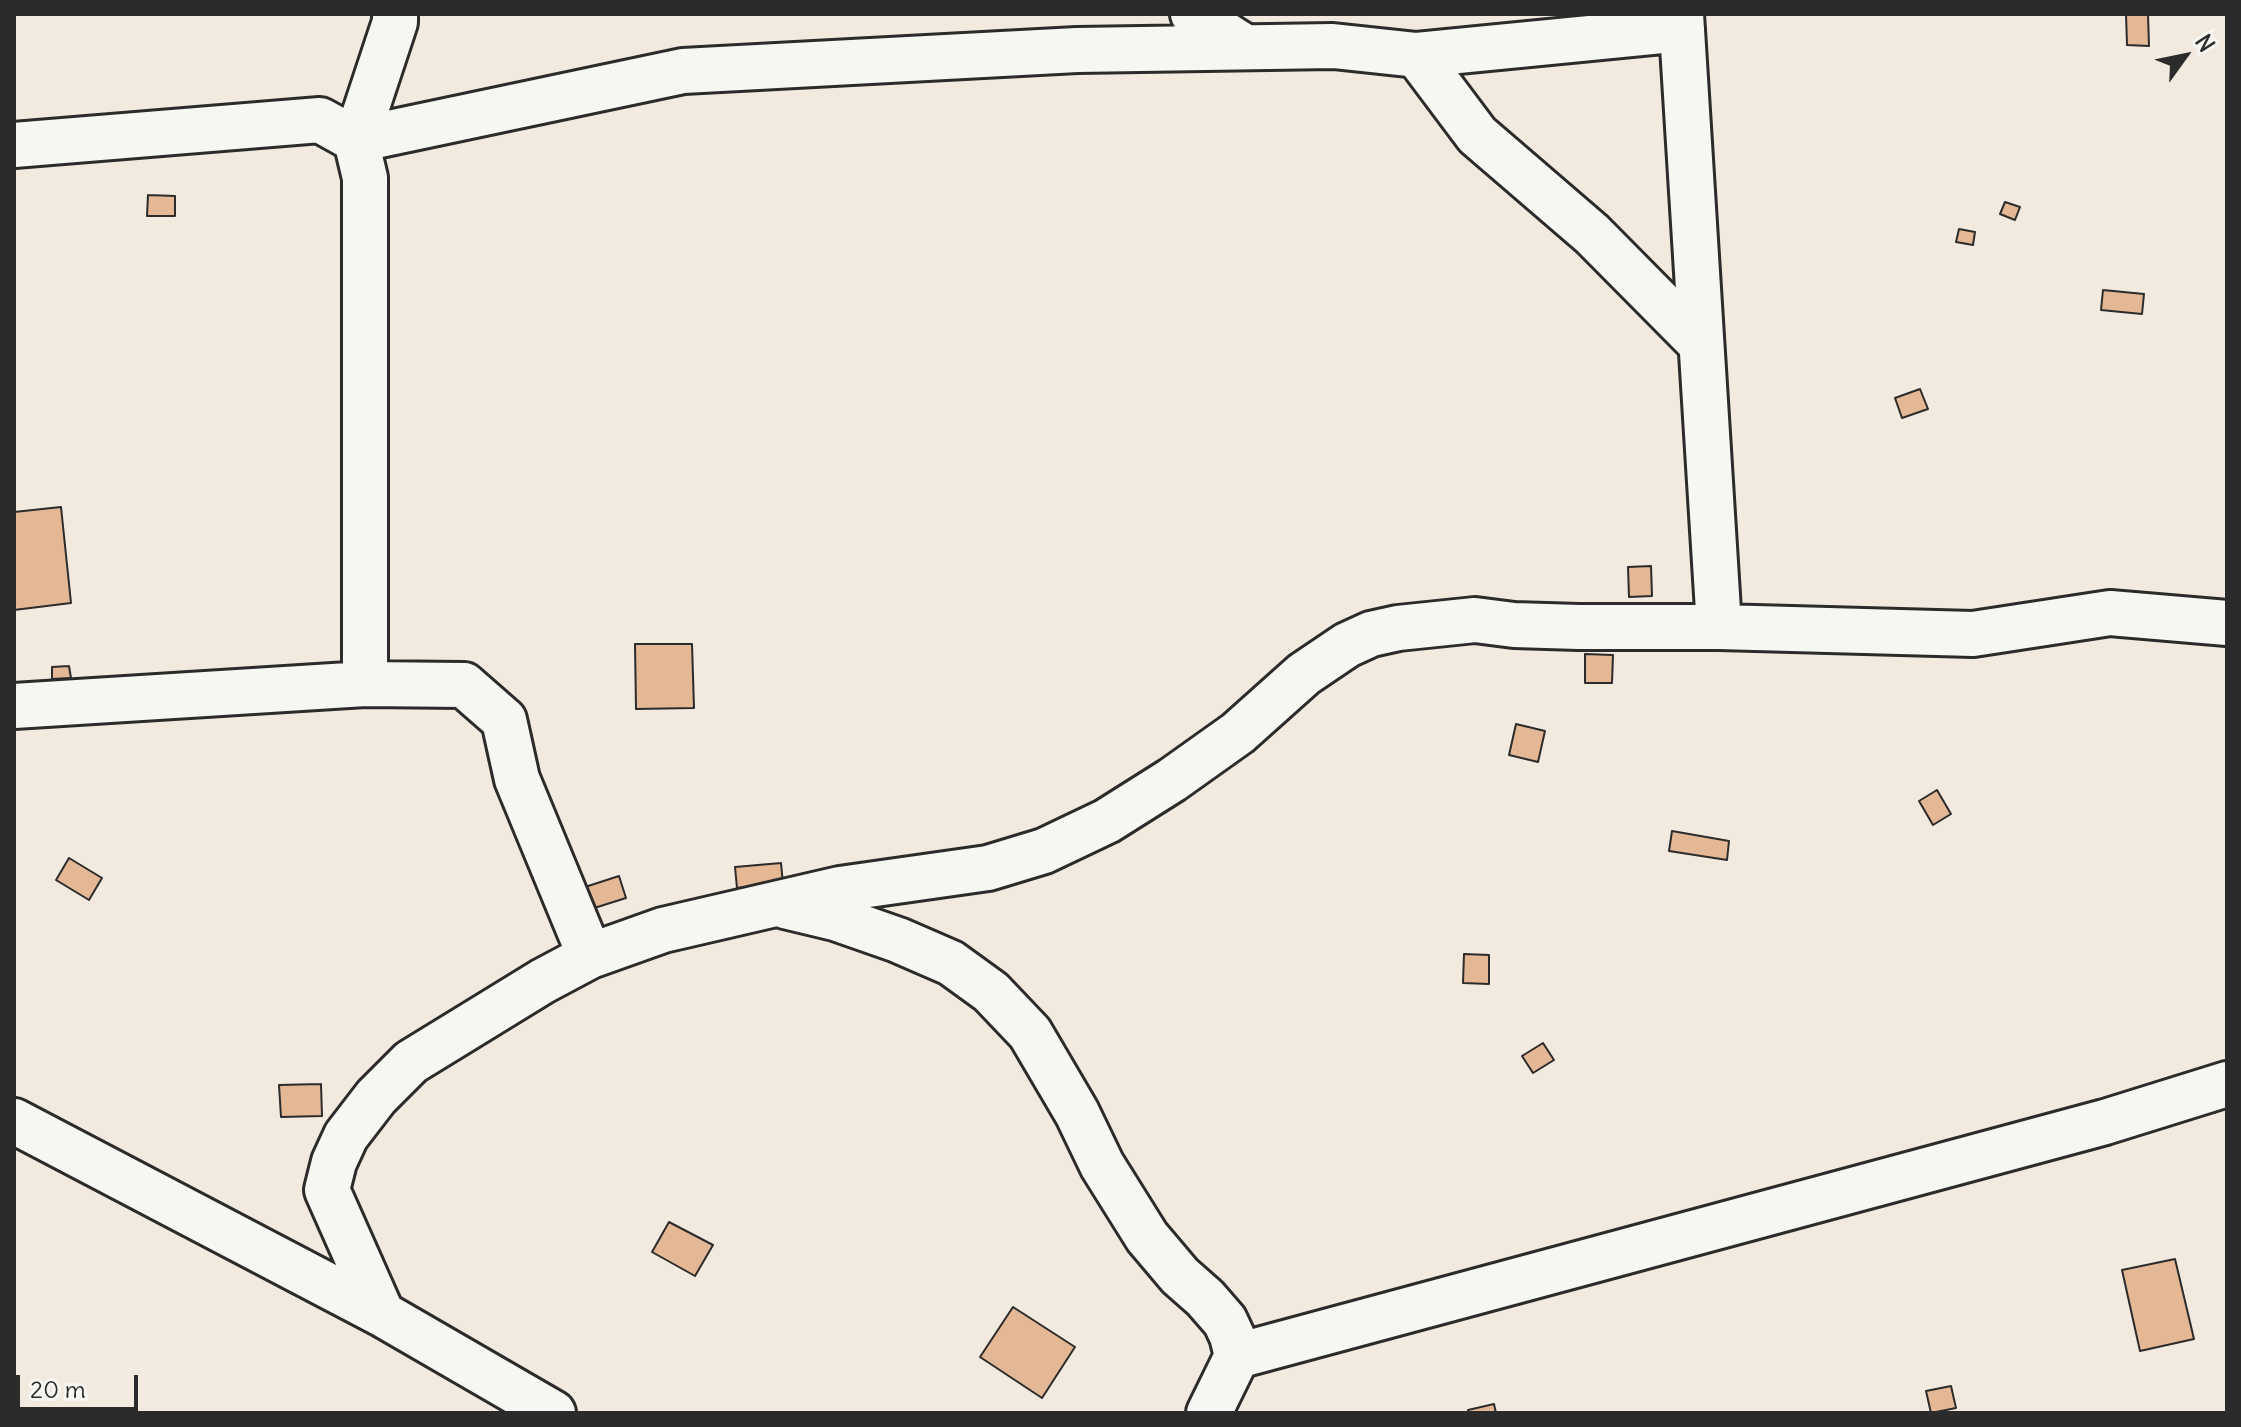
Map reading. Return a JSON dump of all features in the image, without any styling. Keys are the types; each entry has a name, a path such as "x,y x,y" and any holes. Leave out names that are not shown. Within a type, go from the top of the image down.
{"street":[{"path":"365,684 365,178 356,140 395,14"},
{"path":"1193,14 1245,47"},
{"path":"14,145 320,120 356,140 683,71 1077,50 1333,46 1417,55 1682,21 1719,627"},
{"path":"1417,55 1477,135 1592,234 1701,344"},
{"path":"382,1314 327,1190 334,1162 346,1136 376,1097 411,1062 543,981 590,956 663,930 840,889 988,868 1044,851 1107,821 1172,780 1238,733 1304,674 1347,645 1371,634 1475,620 1553,626 1973,634 2110,613 2227,623"},
{"path":"14,706 365,684 464,685 504,720 517,779 590,956"},
{"path":"779,904 835,918 951,963 991,992 1030,1033 1077,1113 1102,1165 1147,1237 1225,1321 1237,1356 1209,1413"},
{"path":"1237,1356 2090,1126 2227,1084"},
{"path":"14,1121 382,1314 553,1413"}],"building":[{"path":"2126,14 2148,14 2149,46 2127,45"},
{"path":"148,195 175,196 175,216 147,216"},
{"path":"2005,202 2020,207 2015,220 2000,214"},
{"path":"1959,229 1975,232 1973,245 1956,242"},
{"path":"2103,290 2144,294 2142,314 2101,310"},
{"path":"1920,389 1928,409 1902,418 1895,398"},
{"path":"61,507 71,603 14,610 14,512"},
{"path":"1651,566 1652,596 1629,597 1628,567"},
{"path":"635,644 692,644 694,708 636,709"},
{"path":"1585,654 1613,655 1612,683 1585,683"},
{"path":"69,666 71,678 52,679 52,667"},
{"path":"1516,724 1545,731 1538,762 1509,755"},
{"path":"1937,790 1951,814 1933,825 1919,801"},
{"path":"1672,831 1729,841 1727,860 1669,851"},
{"path":"69,858 102,878 89,900 56,880"},
{"path":"781,863 783,884 737,888 735,867"},
{"path":"619,876 626,898 588,910 582,888"},
{"path":"1464,954 1489,955 1489,984 1463,983"},
{"path":"1543,1043 1554,1060 1533,1073 1522,1056"},
{"path":"321,1084 322,1116 281,1117 279,1085"},
{"path":"669,1222 713,1245 695,1276 652,1252"},
{"path":"2175,1259 2194,1339 2140,1351 2122,1270"},
{"path":"1013,1307 1075,1347 1042,1398 980,1357"},
{"path":"1951,1386 1956,1408 1931,1413 1926,1391"},
{"path":"1494,1404 1496,1413 1469,1413 1468,1410"}]}
